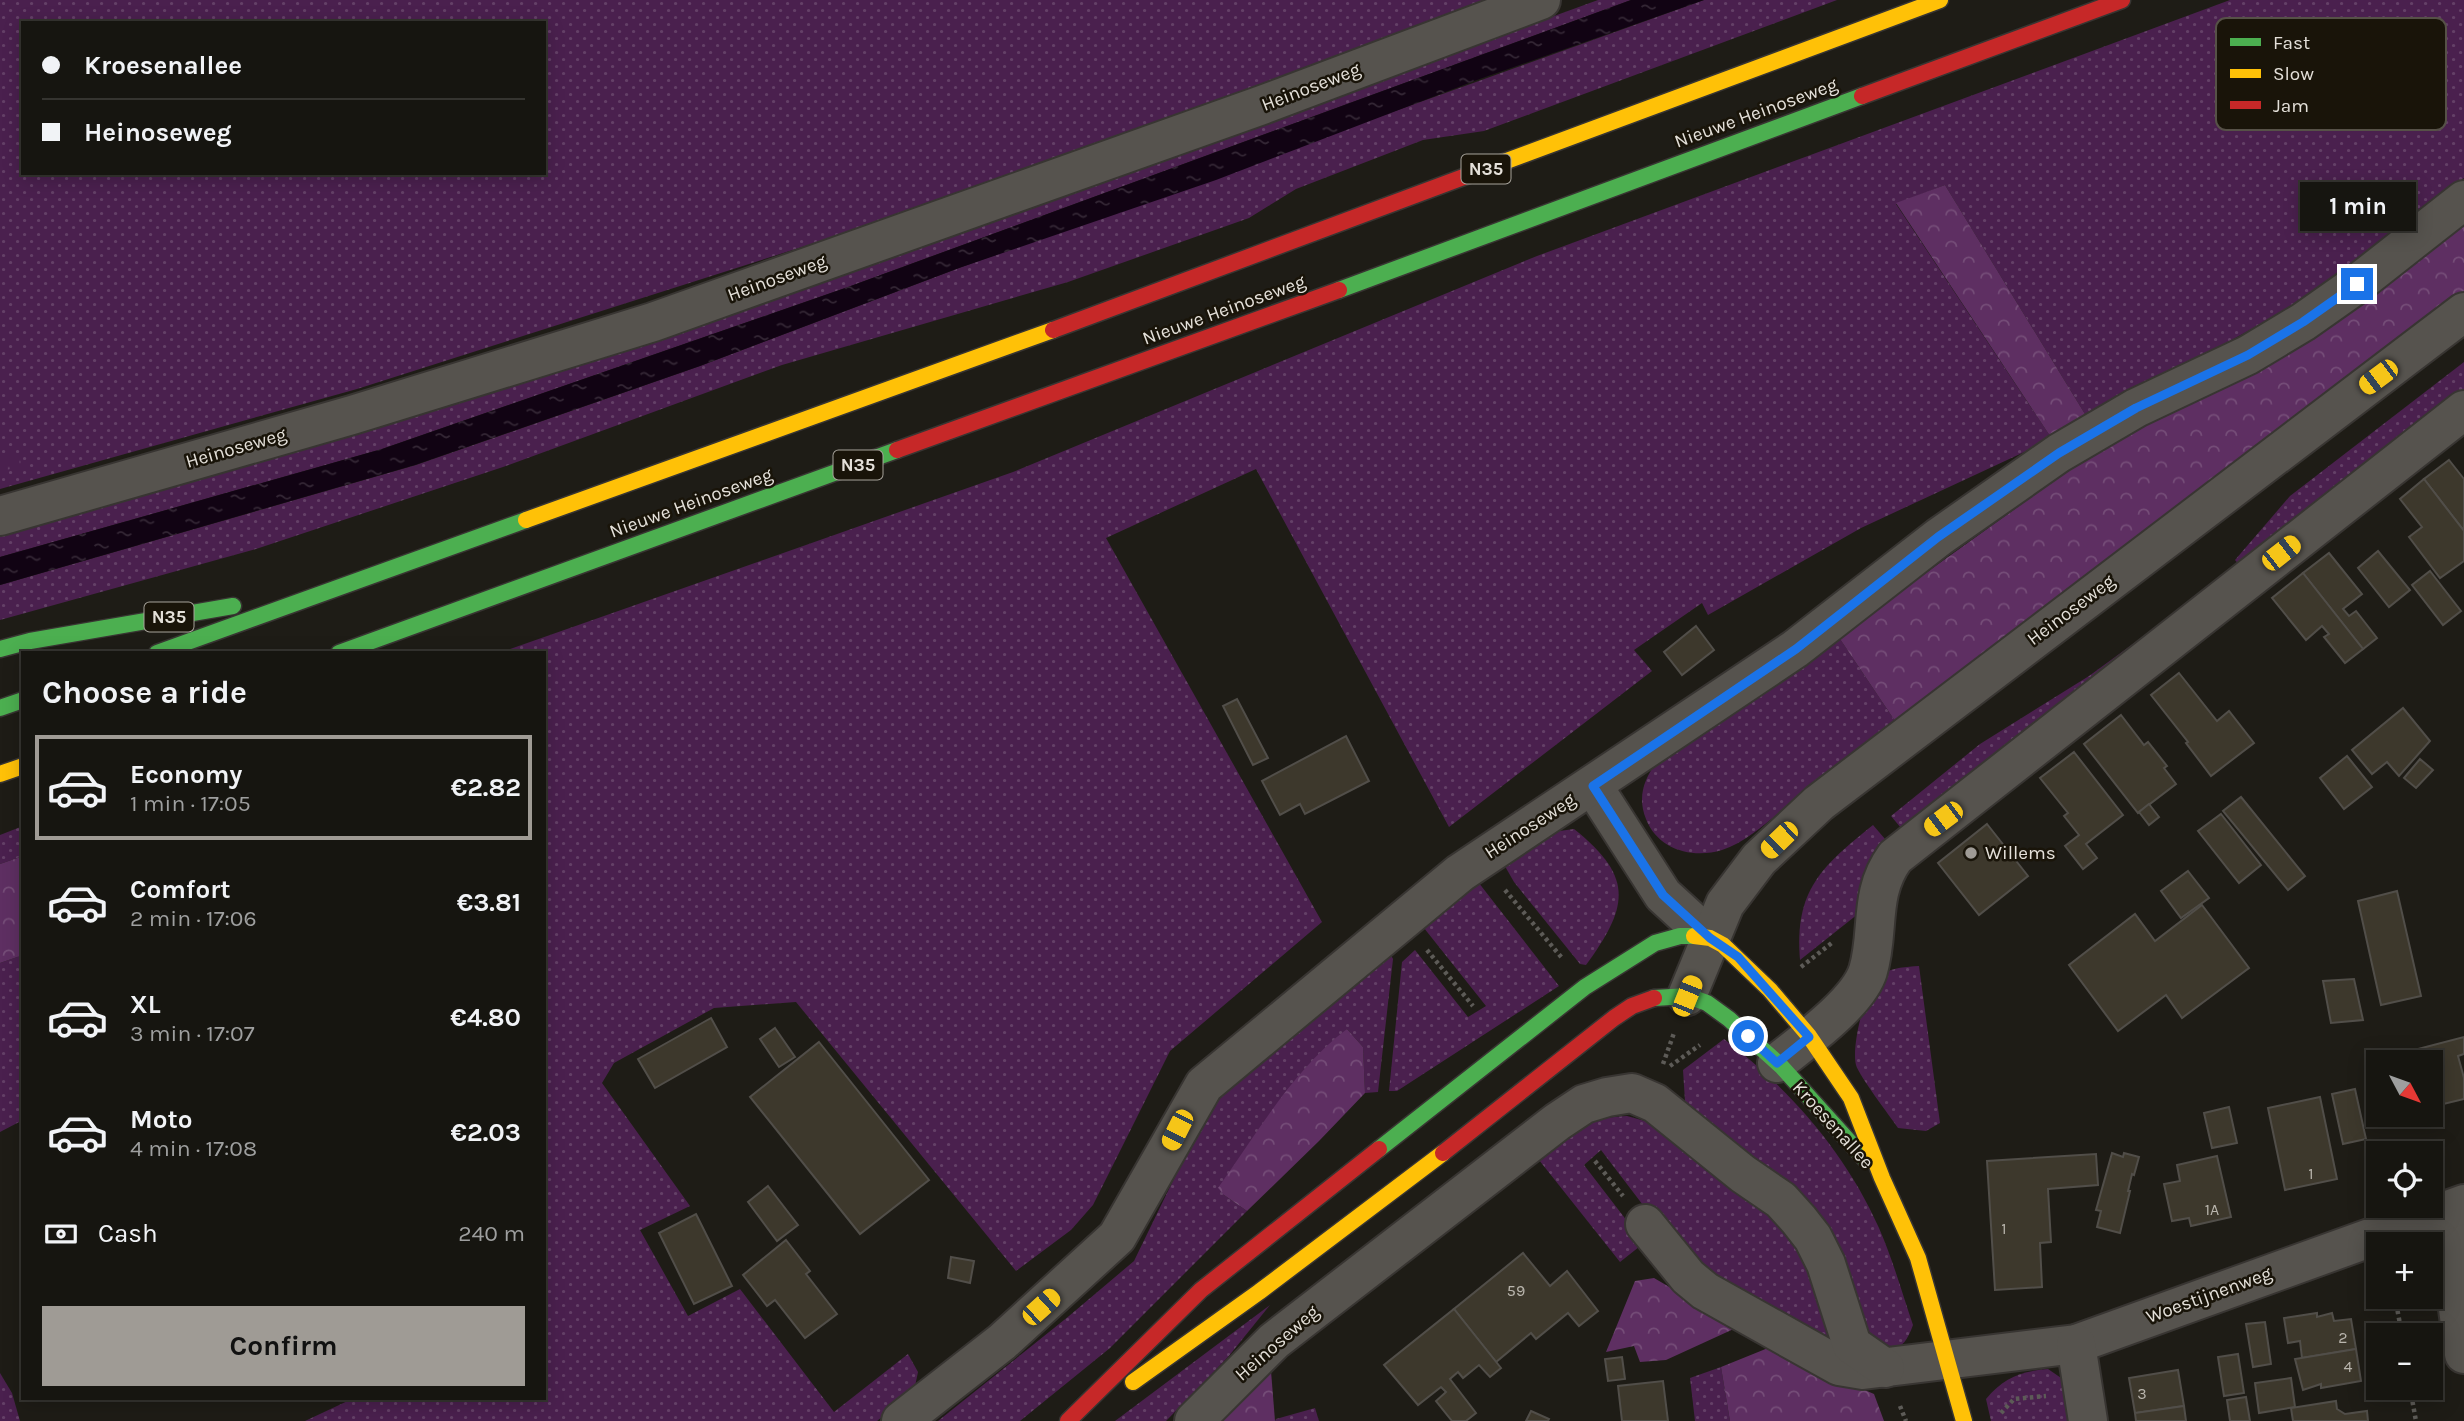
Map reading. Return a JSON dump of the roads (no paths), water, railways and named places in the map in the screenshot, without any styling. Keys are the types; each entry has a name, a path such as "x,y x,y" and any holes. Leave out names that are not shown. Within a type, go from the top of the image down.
{"main road":[{"name":"Nieuwe Heinoseweg","path":"162,651 1033,337 1940,0"},
{"name":"Nieuwe Heinoseweg","path":"345,651 1377,276 2122,0"},
{"name":"N35","path":"0,649 30,640 339,589"},
{"path":"0,708 21,701"},
{"path":"0,776 21,766"},
{"path":"1068,1421 1201,1290 1585,987 1655,943 1680,936 1710,938"},
{"name":"Kroesenallee","path":"1710,938 1738,957 1809,1037 1851,1098 1882,1178 1918,1258 1949,1359 1964,1421"},
{"path":"1076,1421 1236,1311 1630,1007 1663,995 1687,996"},
{"name":"Kroesenallee","path":"1687,996 1711,1004 1777,1063 1882,1178"}],"street":[{"name":"Heinoseweg","path":"0,516 352,415 653,322 1262,105 1541,0"},
{"name":"Heinoseweg","path":"901,1421 1002,1342 1117,1237 1204,1085 1460,873 1796,649 1938,537 2059,453 2136,408 2248,355 2303,322 2357,284 2464,200"},
{"name":"Heinoseweg","path":"1687,996 1725,904 1759,859 1819,803 2464,312"},
{"path":"1777,1063 1850,1000 1864,980 1871,951 1878,887 1885,870 1895,857 2464,410"},
{"name":"Kroesenallee","path":"1593,786 1663,895 1710,938"},
{"name":"Heinoseweg","path":"1194,1421 1274,1340 1557,1122 1584,1104 1632,1093 1656,1103 1743,1174 1781,1200 1813,1238 1826,1264 1853,1345 1885,1368"},
{"path":"2454,1208 2464,1354"},
{"name":"Woestijnenweg","path":"1949,1359 2076,1344 2454,1208"},
{"path":"1645,1224 1688,1277 1732,1308 1839,1366 1863,1370 1949,1359"},
{"path":"2076,1344 2086,1406"}],"water":[{"path":"1631,0 1704,0 1477,80 1216,180 959,268 700,366 415,465 0,585 0,557 382,449 848,287"}],"place":[{"name":"Willems","path":"1971,853"}]}
